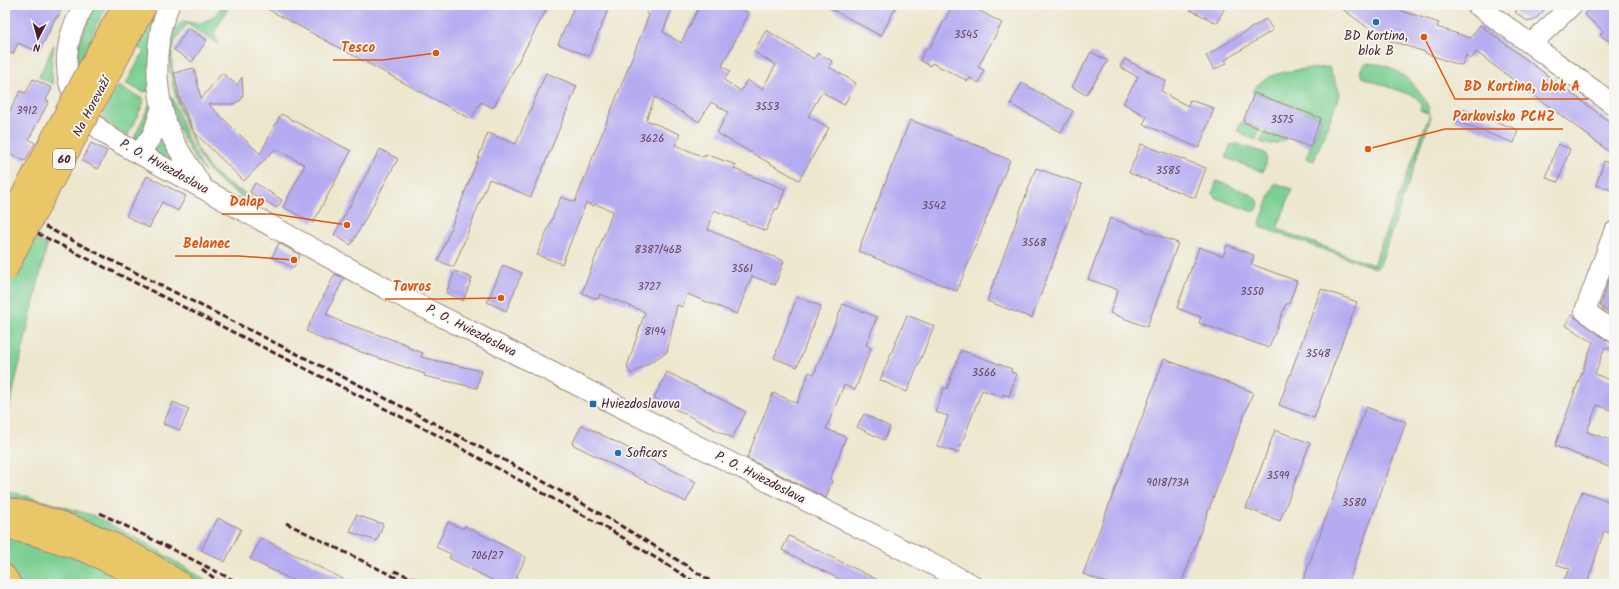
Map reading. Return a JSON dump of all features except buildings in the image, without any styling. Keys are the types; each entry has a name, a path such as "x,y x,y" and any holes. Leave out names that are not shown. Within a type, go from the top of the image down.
{"main road":[{"name":"Na Horevaží","path":"5,272 115,42 124,5"},
{"name":"Na Horevaží","path":"5,228 115,42 146,5"},
{"path":"5,508 35,514 91,533 161,570 181,584"},
{"path":"5,528 34,534 86,551 155,584"},
{"path":"5,576 10,584"}],"street":[{"name":"P. O. Hviezdoslava","path":"84,5 72,33 68,49 67,74 70,89 76,102 94,125 114,140 385,288 971,584"},
{"path":"169,5 161,28 158,63 158,78 162,107 166,123 175,143 204,189"},
{"path":"1477,5 1614,105"},
{"path":"1531,44 1572,5"},
{"path":"139,154 153,134 162,107"},
{"path":"1614,232 1585,311 1614,332"}],"green space":[{"path":"94,5 107,5 92,33 94,35 77,67 79,43"},
{"path":"157,5 161,5 152,90 143,92 126,84 144,51 135,46"},
{"path":"222,5 228,8 214,33 218,44 187,24 179,34 175,41 172,53 174,80 183,114 196,147 204,160 211,170 222,179 260,201 256,204 230,189 217,179 207,168 199,155 182,116 170,70 169,49 174,32 184,21 196,23 211,18"},
{"path":"54,44 51,68 53,84 39,77"},
{"path":"1368,63 1387,66 1410,81 1427,103 1429,114 1420,110 1421,104 1416,97 1362,77 1361,68"},
{"path":"1329,67 1340,93 1314,161 1306,158 1321,118 1252,92 1258,84 1276,74"},
{"path":"118,86 143,99 143,104 127,137 101,118"},
{"path":"170,97 173,99 187,138 205,172 194,158 173,118"},
{"path":"151,101 155,106 139,142 133,141"},
{"path":"1430,115 1430,120 1380,265 1375,268 1261,226 1260,222 1275,183 1292,189 1277,229 1373,265"},
{"path":"1241,122 1260,128 1256,140 1243,135 1238,130"},
{"path":"1265,130 1287,138 1274,144 1260,142"},
{"path":"162,137 181,165 152,152"},
{"path":"1237,144 1265,153 1267,160 1263,172 1226,158 1230,145"},
{"path":"1217,181 1251,194 1259,202 1257,210 1251,211 1216,198 1212,194"},
{"path":"5,224 47,245 5,426"},
{"path":"5,490 92,515 139,539 199,576 209,584 5,584"}],"railway":[{"path":"5,206 468,441 618,524 715,584"},
{"path":"5,217 437,435 612,531 698,584"},
{"path":"100,513 241,584"},
{"path":"286,523 409,584"},
{"path":"202,569 222,584"},
{"path":"394,571 429,584"},
{"path":"536,582 540,584"}],"place":[{"name":"BD Kortina, blok B","path":"1376,22"},
{"name":"BD Kortina, blok A","path":"1424,37"},
{"name":"Tesco","path":"436,53"},
{"name":"Parkovisko PCHZ","path":"1368,149"},
{"name":"Dalap","path":"347,225"},
{"name":"Belanec","path":"294,260"},
{"name":"Tavros","path":"501,298"},
{"name":"Hviezdoslavova","path":"593,404"},
{"name":"Soficars","path":"618,453"}]}
